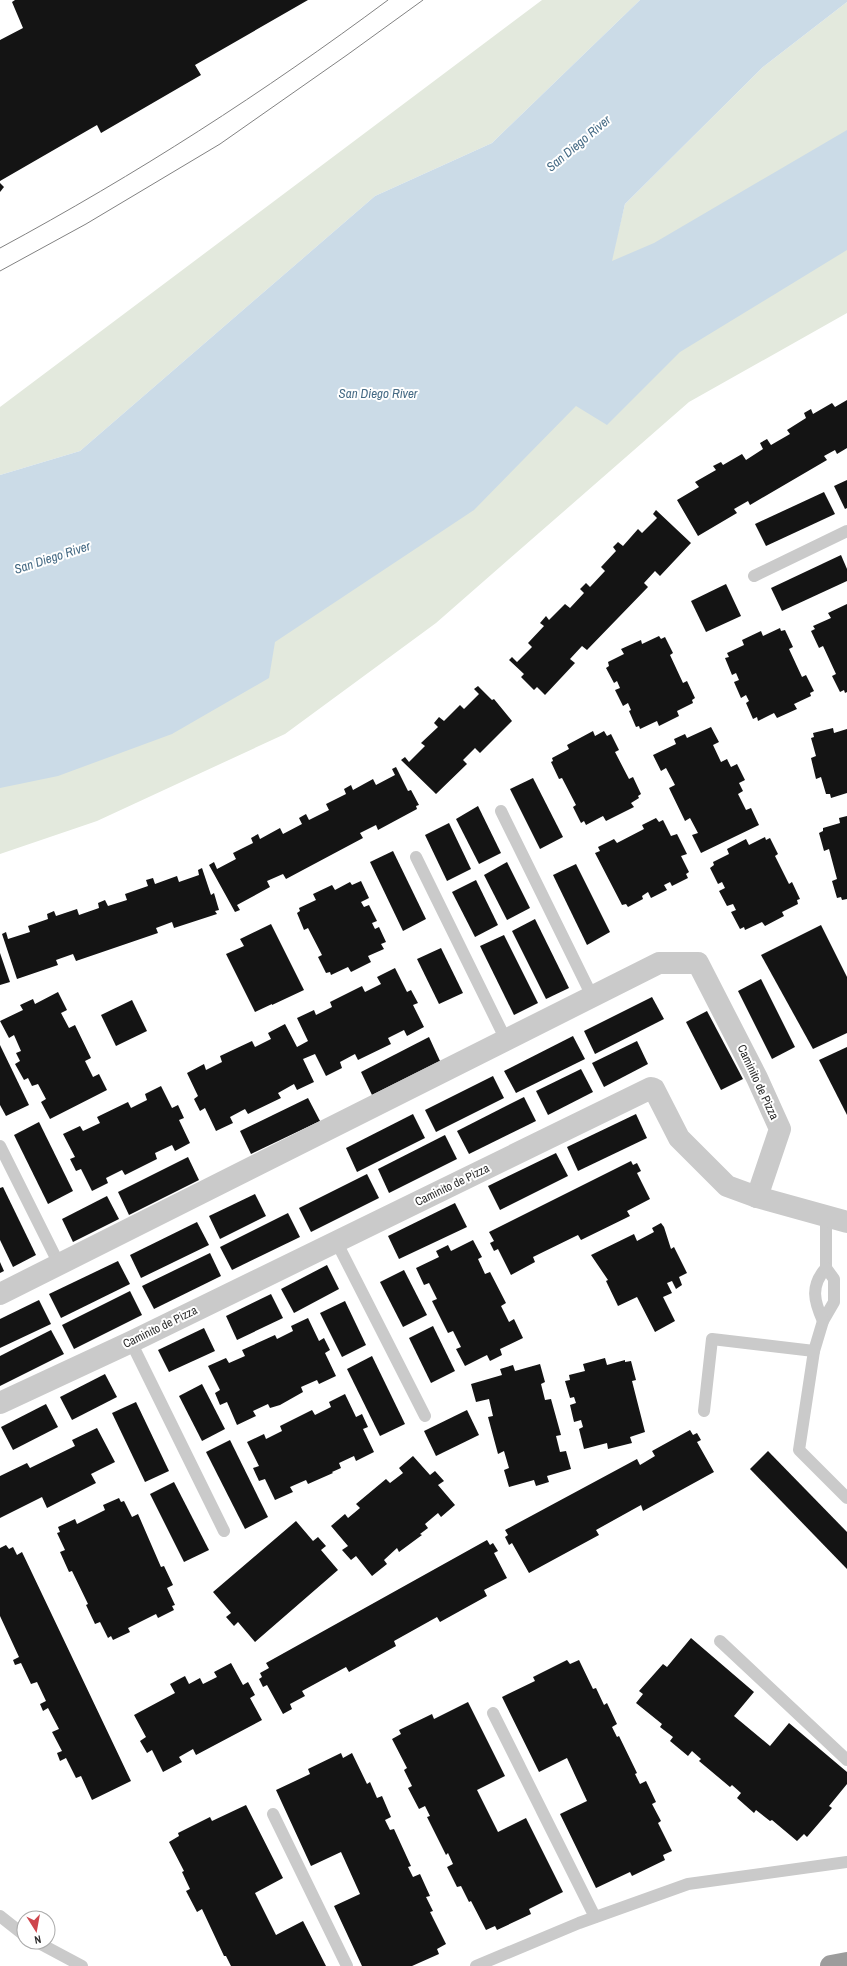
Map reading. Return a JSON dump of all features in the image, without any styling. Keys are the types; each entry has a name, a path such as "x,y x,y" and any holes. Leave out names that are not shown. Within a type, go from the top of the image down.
{"highway":[{"path":"831,1966 847,1963"}],"street":[{"name":"Caminito de Pizza","path":"0,1294 659,963 698,963 757,1078 780,1129 757,1197 727,1186 679,1138 654,1090 651,1088 131,1342 0,1403"},
{"path":"757,1197 847,1222"}],"lane":[{"path":"754,576 847,531"},
{"path":"501,811 592,996"},
{"path":"416,857 506,1040"},
{"path":"0,1146 59,1264"},
{"path":"826,1217 826,1268 834,1279 834,1302 823,1321 814,1352 799,1450 847,1498"},
{"path":"336,1241 425,1416"},
{"path":"823,1321 815,1302 818,1277 826,1268"},
{"path":"704,1411 712,1339 814,1352"},
{"path":"131,1342 224,1531"},
{"path":"720,1640 847,1760"},
{"path":"493,1713 595,1917"},
{"path":"273,1814 347,1966"},
{"path":"476,1966 595,1917 688,1884 847,1862"},
{"path":"0,1916 16,1929"},
{"path":"52,1950 82,1966"}],"shaded area":[{"path":"542,0 640,0 492,143 375,196 80,451 0,475 0,407"},
{"path":"847,2 847,313 689,402 436,623 285,734 97,821 0,854 0,699 611,261 625,204 763,67"}],"water":[{"name":"San Diego River","path":"640,0 847,0 847,2 763,67 625,204 612,261 654,243 847,130 847,250 680,352 607,425 576,406 474,510 275,642 269,678 172,734 58,776 0,788 0,475 80,451 375,196 492,143"}],"building":[{"path":"15,0 308,0 195,65 201,75 101,133 97,125 0,181 0,40 23,28 12,2"},
{"path":"0,183 4,187 0,192"},
{"path":"847,400 847,448 837,454 835,450 824,456 827,460 750,505 748,501 734,509 737,513 698,536 677,500 699,487 695,482 716,470 713,466 721,462 723,465 742,454 746,460 763,449 760,443 767,439 771,445 790,434 787,430 806,418 804,413 811,409 813,414 832,403 835,407"},
{"path":"847,480 847,508 845,509 834,486"},
{"path":"824,492 835,514 766,546 755,524"},
{"path":"656,510 691,543 660,576 655,571 644,583 648,587 587,650 582,646 570,659 575,663 545,695 537,687 534,690 521,677 524,674 509,660 512,657 517,662 532,647 528,643 544,626 540,623 546,616 549,620 565,604 570,608 584,593 580,589 586,583 590,587 605,571 601,567 616,551 613,547 618,542 623,546 638,529 642,533 657,518 653,514"},
{"path":"841,555 847,569 847,581 782,611 771,588"},
{"path":"726,584 741,616 706,632 691,601"},
{"path":"847,604 847,692 845,693 844,690 840,692 832,676 836,674 823,646 819,648 811,631 815,629 813,626 831,618 828,613"},
{"path":"780,628 781,631 785,630 793,647 789,649 802,677 806,675 814,691 810,693 811,696 794,704 797,709 777,718 774,713 758,721 757,717 753,719 746,703 749,701 746,695 741,698 734,682 739,680 736,673 732,675 725,658 729,657 727,653 744,645 742,640 761,631 763,636"},
{"path":"659,636 661,639 665,637 673,653 670,655 683,683 687,681 695,698 692,700 693,703 677,711 679,716 659,726 657,721 640,729 639,726 636,727 629,711 631,710 628,703 623,706 615,690 620,688 617,681 614,683 606,668 609,666 608,662 624,654 621,649 641,640 642,644"},
{"path":"478,686 492,700 494,699 512,721 480,753 475,748 463,760 467,764 436,794 401,760 405,757 409,762 425,746 421,743 438,727 434,723 439,717 444,721 460,705 464,709 479,694 474,689"},
{"path":"711,727 719,742 713,745 721,762 727,759 731,767 737,764 745,780 739,783 743,791 738,794 746,810 751,808 759,825 701,853 692,835 698,833 690,818 685,821 669,788 675,785 666,768 661,771 653,755 676,744 674,739 685,734 687,738"},
{"path":"833,728 834,733 847,729 847,793 831,798 830,794 826,794 821,777 816,779 811,758 816,756 811,738 814,737 813,733"},
{"path":"593,731 595,736 604,731 607,736 611,734 619,750 615,752 629,779 633,777 641,794 638,796 639,798 631,803 634,807 606,821 603,816 586,825 584,821 581,823 573,807 576,805 562,778 559,779 551,762 553,761 552,758 569,749 567,745"},
{"path":"396,767 408,791 411,790 419,805 416,806 417,809 378,830 376,825 360,833 363,838 286,879 283,874 267,881 270,887 237,905 240,910 235,912 209,865 214,862 217,869 236,859 233,853 253,843 251,838 258,834 260,839 280,828 283,834 302,824 299,818 306,814 309,820 329,810 326,804 346,794 344,789 351,785 353,790 373,779 376,785 395,775 392,769"},
{"path":"533,778 563,837 540,849 510,789"},
{"path":"478,806 501,853 479,864 456,819"},
{"path":"847,816 847,899 842,900 841,897 837,898 832,881 837,879 829,849 824,851 819,833 823,831 823,828 840,823 839,818"},
{"path":"656,818 659,822 663,820 671,836 677,834 687,854 681,856 689,872 686,874 688,878 672,886 670,882 664,885 667,890 651,898 648,892 642,896 643,899 628,907 626,904 622,905 595,853 600,851 598,847 614,839 617,843 644,829 642,825"},
{"path":"449,823 471,869 447,881 425,835"},
{"path":"765,837 766,840 770,838 778,854 775,856 789,884 792,882 800,899 797,900 798,904 782,912 784,916 765,926 762,922 745,930 744,927 740,929 731,912 736,910 733,904 727,906 719,891 725,888 722,882 718,884 710,868 714,865 713,862 729,854 727,849 746,839 749,845"},
{"path":"393,851 426,919 403,931 370,862"},
{"path":"507,862 530,908 507,920 484,875"},
{"path":"576,864 610,932 587,945 553,875"},
{"path":"202,868 211,895 214,893 219,910 215,911 217,914 174,928 172,922 156,928 158,933 76,961 73,954 56,960 58,965 17,979 2,934 6,932 8,939 30,932 28,926 48,919 47,914 54,911 56,916 77,909 79,915 99,908 98,903 105,900 108,906 127,900 125,894 148,886 146,880 153,878 155,884 177,876 179,882 199,875 198,870"},
{"path":"476,880 498,925 475,937 452,892"},
{"path":"361,881 369,898 361,902 364,907 369,905 377,921 372,923 375,929 379,927 386,942 381,944 384,949 368,956 371,962 351,972 348,967 331,975 330,972 326,973 318,957 322,955 308,928 304,930 297,913 300,911 299,908 316,900 313,894 332,885 335,890 350,882 352,885"},
{"path":"535,919 569,988 546,999 512,931"},
{"path":"271,924 304,990 255,1012 226,954 244,946 240,939"},
{"path":"821,925 847,977 847,1033 813,1049 761,955"},
{"path":"504,935 538,1003 514,1015 480,946"},
{"path":"441,948 463,993 439,1004 417,959"},
{"path":"0,953 10,982 0,985"},
{"path":"395,968 407,992 411,990 418,1003 413,1005 424,1027 407,1036 404,1030 388,1038 391,1044 358,1060 355,1054 340,1062 342,1068 326,1076 315,1054 303,1059 314,1082 297,1090 294,1084 278,1093 281,1098 248,1114 245,1109 230,1117 233,1123 216,1131 205,1108 200,1111 194,1099 198,1096 187,1073 204,1064 206,1070 222,1062 220,1056 252,1041 255,1047 271,1039 268,1033 285,1024 297,1047 308,1041 297,1018 314,1010 316,1015 332,1007 330,1002 362,986 365,992 381,984 377,977"},
{"path":"761,979 795,1047 772,1059 738,991"},
{"path":"58,992 67,1010 61,1013 69,1028 75,1025 91,1058 85,1061 93,1077 99,1074 107,1090 50,1119 41,1102 46,1099 38,1084 32,1086 28,1078 24,1080 15,1064 20,1061 16,1053 21,1051 14,1035 9,1038 0,1021 23,1010 20,1005 33,999 35,1004"},
{"path":"652,997 664,1019 595,1054 584,1031"},
{"path":"132,1000 147,1031 116,1046 101,1015"},
{"path":"707,1011 743,1079 721,1090 686,1022"},
{"path":"573,1036 585,1059 516,1093 504,1071"},
{"path":"429,1037 440,1061 372,1095 361,1072"},
{"path":"637,1041 648,1064 604,1087 592,1063"},
{"path":"0,1045 29,1105 6,1116 0,1105"},
{"path":"847,1047 847,1115 819,1060"},
{"path":"581,1069 593,1092 548,1115 536,1091"},
{"path":"493,1076 504,1098 436,1132 425,1110"},
{"path":"161,1086 172,1108 178,1105 184,1118 179,1120 190,1143 175,1151 172,1145 155,1153 157,1159 125,1175 122,1170 106,1178 108,1183 92,1191 81,1169 76,1171 70,1159 75,1157 63,1134 80,1126 83,1131 100,1123 97,1117 128,1102 131,1108 147,1100 145,1094"},
{"path":"524,1097 536,1121 469,1154 457,1131"},
{"path":"308,1098 320,1121 251,1154 240,1131"},
{"path":"413,1114 425,1138 357,1172 346,1148"},
{"path":"636,1114 647,1138 578,1171 567,1147"},
{"path":"39,1122 73,1191 48,1204 14,1135"},
{"path":"445,1135 457,1159 389,1193 378,1169"},
{"path":"556,1153 568,1176 500,1210 488,1186"},
{"path":"188,1157 199,1180 129,1215 118,1192"},
{"path":"631,1161 633,1165 637,1163 641,1171 637,1173 650,1199 627,1211 630,1216 581,1240 578,1235 533,1257 535,1262 511,1275 498,1249 494,1251 490,1243 494,1241 489,1232"},
{"path":"367,1174 379,1198 311,1232 299,1208"},
{"path":"3,1187 36,1255 13,1267 0,1240 0,1188"},
{"path":"255,1194 266,1216 220,1239 209,1216"},
{"path":"107,1196 119,1219 73,1242 62,1219"},
{"path":"455,1203 467,1227 399,1259 388,1236"},
{"path":"288,1213 300,1237 232,1270 220,1247"},
{"path":"197,1222 209,1245 141,1278 130,1255"},
{"path":"661,1223 664,1227 671,1249 674,1247 687,1273 679,1277 682,1285 676,1289 672,1281 667,1283 672,1293 663,1297 675,1321 655,1332 637,1297 618,1306 606,1281 608,1280 591,1255 634,1234 637,1241 654,1232 652,1228"},
{"path":"473,1240 482,1257 478,1259 485,1274 490,1272 506,1303 501,1306 509,1322 514,1319 523,1338 500,1349 502,1355 490,1361 487,1355 465,1366 456,1349 461,1347 453,1331 448,1333 432,1301 437,1299 429,1283 424,1285 416,1268 439,1257 436,1251 448,1245 451,1251"},
{"path":"210,1253 221,1276 154,1309 142,1286"},
{"path":"118,1261 130,1284 61,1318 49,1294"},
{"path":"0,1262 4,1271 0,1273"},
{"path":"327,1265 339,1289 294,1313 281,1289"},
{"path":"404,1270 427,1315 403,1327 380,1282"},
{"path":"130,1291 142,1315 74,1349 62,1325"},
{"path":"271,1294 283,1318 237,1340 226,1316"},
{"path":"39,1300 51,1324 0,1348 0,1319"},
{"path":"345,1301 366,1345 342,1357 320,1313"},
{"path":"308,1318 319,1341 324,1338 330,1350 325,1353 336,1376 319,1384 317,1380 301,1387 303,1392 280,1405 270,1408 268,1404 253,1411 256,1416 237,1425 227,1402 220,1405 215,1393 220,1390 208,1366 226,1358 229,1363 245,1356 242,1350 275,1335 277,1339 293,1331 291,1326"},
{"path":"433,1326 455,1371 431,1383 409,1338"},
{"path":"204,1328 215,1351 169,1372 158,1350"},
{"path":"51,1330 64,1354 0,1386 0,1356"},
{"path":"372,1356 405,1424 380,1436 347,1369"},
{"path":"605,1358 607,1365 625,1360 625,1362 631,1361 636,1380 632,1381 645,1432 630,1437 632,1443 608,1449 607,1443 584,1449 579,1429 583,1427 581,1420 574,1422 570,1405 576,1403 574,1397 570,1398 565,1381 570,1380 569,1375 585,1371 583,1364"},
{"path":"540,1364 545,1382 541,1384 545,1400 551,1399 561,1435 556,1436 560,1452 566,1451 571,1469 547,1476 549,1482 536,1486 534,1480 509,1487 504,1470 509,1468 504,1451 498,1454 488,1417 493,1416 489,1399 476,1402 471,1384 502,1375 500,1369 513,1365 515,1371"},
{"path":"105,1374 117,1397 72,1420 60,1397"},
{"path":"202,1384 225,1429 202,1441 179,1396"},
{"path":"345,1394 356,1417 362,1414 368,1427 363,1429 374,1452 356,1461 354,1456 339,1463 341,1468 332,1472 333,1473 308,1484 306,1480 290,1487 293,1492 275,1500 265,1479 259,1481 253,1468 259,1466 247,1442 264,1434 266,1439 282,1431 280,1426 312,1410 315,1415 331,1407 329,1402"},
{"path":"136,1402 169,1471 145,1482 112,1413"},
{"path":"46,1404 58,1427 13,1450 1,1427"},
{"path":"467,1410 479,1435 436,1456 424,1431"},
{"path":"97,1428 115,1462 91,1474 96,1483 47,1508 42,1497 0,1518 0,1476 27,1463 30,1468 75,1446 72,1440"},
{"path":"690,1430 693,1435 697,1433 701,1440 697,1442 714,1472 643,1511 641,1505 596,1530 599,1535 529,1573 512,1543 509,1545 505,1537 508,1535 505,1530 637,1459 640,1465 655,1456 652,1451"},
{"path":"230,1440 268,1517 245,1529 206,1452"},
{"path":"768,1451 847,1532 847,1569 750,1469"},
{"path":"413,1456 430,1475 435,1471 444,1481 438,1485 455,1505 441,1517 438,1513 425,1524 428,1528 420,1534 422,1535 399,1552 397,1548 384,1560 387,1564 372,1576 356,1556 351,1560 342,1550 348,1546 331,1526 345,1514 348,1518 360,1508 356,1504 386,1479 390,1483 403,1473 399,1468"},
{"path":"174,1482 209,1550 184,1562 150,1494"},
{"path":"119,1498 121,1502 124,1501 132,1517 138,1514 161,1567 164,1566 173,1585 167,1588 175,1605 172,1606 174,1610 158,1618 156,1614 128,1628 130,1632 113,1640 111,1636 108,1638 100,1622 95,1624 86,1605 88,1604 72,1571 69,1572 60,1552 65,1550 57,1533 60,1532 58,1527 75,1519 77,1524 105,1510 103,1505"},
{"path":"296,1521 313,1541 318,1537 326,1546 321,1550 338,1570 255,1642 238,1622 234,1626 226,1617 231,1613 213,1592"},
{"path":"487,1540 490,1545 493,1543 498,1551 494,1553 507,1578 484,1590 487,1596 440,1622 437,1617 394,1641 396,1646 349,1672 346,1667 302,1691 305,1696 290,1704 292,1709 283,1714 267,1685 263,1687 259,1679 262,1677 260,1673 269,1668 266,1663"},
{"path":"6,1545 9,1549 13,1547 17,1555 22,1552 131,1781 92,1800 81,1776 76,1778 66,1758 60,1761 57,1753 62,1751 52,1732 59,1729 48,1708 43,1711 40,1704 46,1701 37,1682 31,1684 21,1663 15,1665 13,1660 19,1657 0,1616 0,1548"},
{"path":"691,1638 754,1692 734,1716 770,1746 789,1723 847,1772 847,1784 829,1806 832,1808 807,1837 804,1834 797,1841 772,1820 770,1821 756,1810 754,1813 737,1798 741,1793 732,1785 730,1787 699,1761 701,1759 692,1751 688,1756 670,1741 673,1737 660,1727 662,1724 636,1703 643,1694 639,1691 663,1664 667,1667"},
{"path":"567,1660 570,1664 579,1660 593,1689 596,1688 604,1705 607,1703 617,1724 612,1727 617,1737 619,1736 637,1773 635,1774 640,1784 646,1781 656,1802 652,1804 661,1821 658,1823 672,1851 663,1855 665,1860 632,1876 630,1872 596,1888 560,1814 587,1801 567,1758 539,1772 502,1697 535,1681 533,1677"},
{"path":"231,1663 243,1685 248,1682 255,1695 250,1698 262,1720 196,1755 193,1749 179,1757 182,1762 163,1772 152,1750 147,1753 140,1741 146,1737 134,1715 175,1693 170,1684 185,1676 189,1684 200,1678 203,1684 217,1677 214,1672"},
{"path":"468,1702 505,1776 477,1790 498,1832 526,1818 563,1892 529,1909 531,1914 497,1930 495,1926 486,1930 471,1901 469,1902 461,1886 457,1887 447,1867 453,1864 448,1853 446,1855 427,1817 430,1816 425,1806 419,1809 408,1788 412,1786 404,1770 407,1768 392,1739 401,1734 399,1730 432,1714 434,1719"},
{"path":"341,1753 343,1758 352,1753 367,1784 370,1782 377,1798 382,1796 391,1817 385,1820 390,1830 394,1829 411,1866 408,1867 413,1877 420,1874 430,1896 426,1897 433,1911 430,1912 446,1944 437,1949 439,1954 412,1966 362,1966 334,1906 360,1894 341,1852 311,1866 276,1790 310,1774 308,1769"},
{"path":"246,1805 283,1878 255,1893 276,1935 303,1921 326,1966 231,1966 226,1956 224,1956 202,1909 197,1912 186,1891 190,1889 182,1872 184,1871 169,1842 179,1836 178,1833 210,1817 212,1821"}],"tram line":[{"path":"0,248 150,162 294,68 388,0"},
{"path":"0,271 86,224 220,144 423,0"}]}
